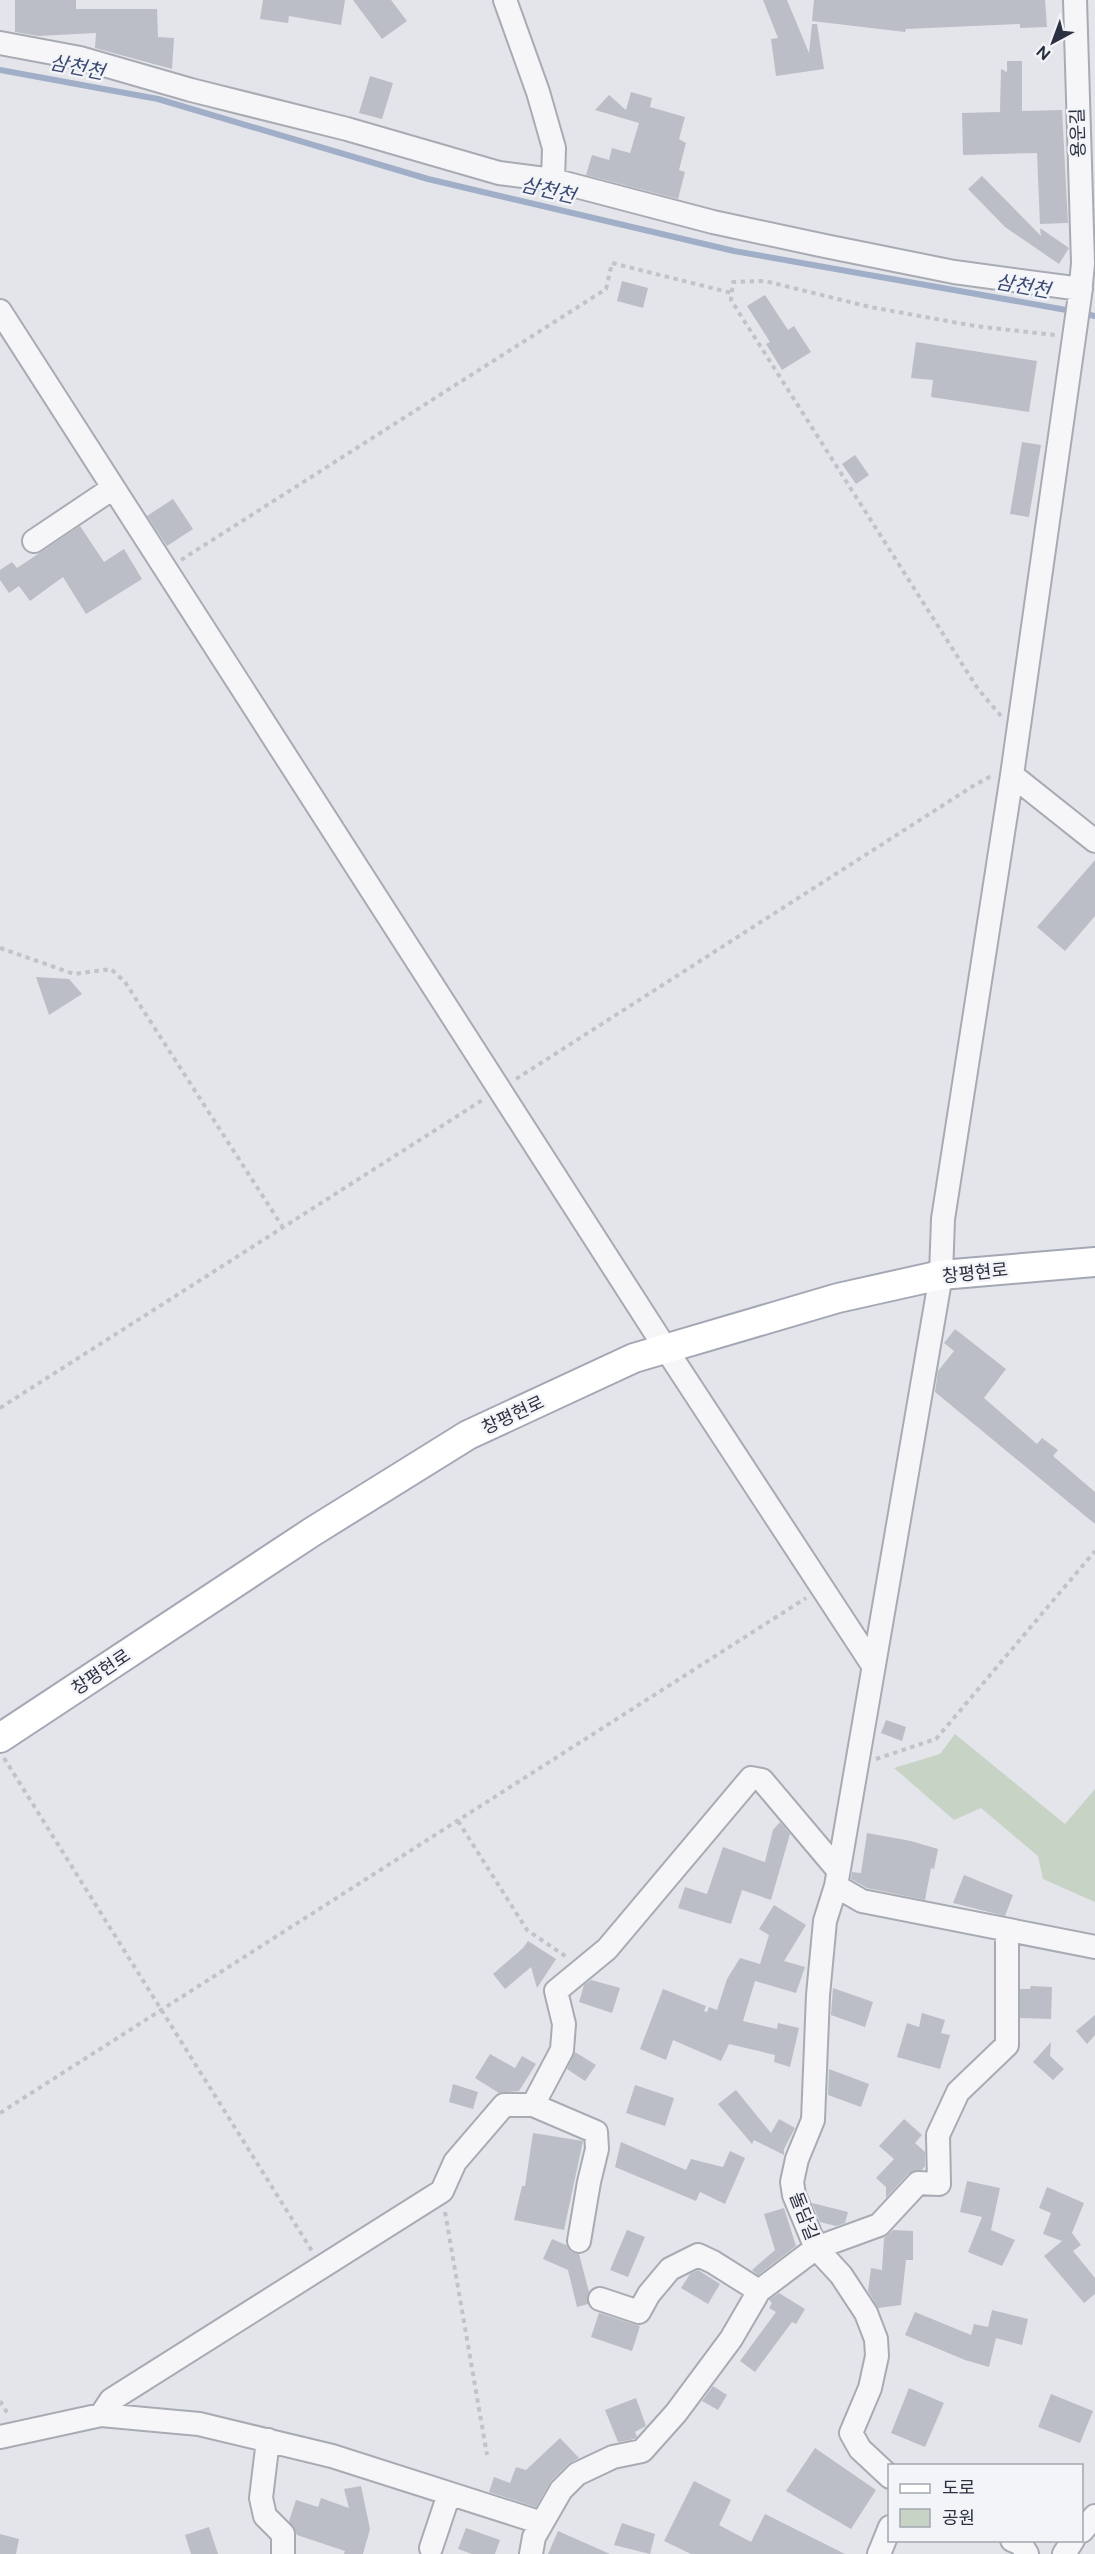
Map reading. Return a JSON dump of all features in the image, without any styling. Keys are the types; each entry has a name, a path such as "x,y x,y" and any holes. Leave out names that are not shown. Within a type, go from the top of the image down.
{"main road":[{"name":"창평현로","path":"0,1738 312,1532 468,1435 634,1358 838,1298 941,1275 1095,1262"}],"street":[{"path":"505,0 538,92 554,148 553,180"},
{"name":"용운길","path":"941,1275 943,1219 1012,775 1081,292 1083,263 1075,0"},
{"path":"0,43 80,58 191,90 347,129 499,173 553,180 702,219 825,246 954,272 1081,292"},
{"path":"3,323 165,570 666,1349 873,1664"},
{"path":"34,541 112,488"},
{"path":"1012,775 1095,841"},
{"name":"돌담길","path":"888,2475 860,2449 850,2433 870,2388 876,2356 876,2339 866,2313 841,2275 816,2248 794,2195 792,2182 797,2159 813,2120 818,1995 825,1921 837,1878 941,1275"},
{"path":"532,2105 562,2050 564,2024 556,1991 607,1949 751,1778 762,1780 837,1878 862,1901 1095,1947"},
{"path":"531,2554 534,2537 561,2490 577,2474 613,2457 642,2451 676,2413 732,2339 759,2291 816,2248 879,2225 918,2183 939,2184 938,2135 958,2092 1007,2044 1007,1930"},
{"path":"101,2415 111,2400 442,2191 455,2162 504,2104 532,2105 596,2132 597,2149 579,2241"},
{"path":"600,2299 639,2312 649,2294 670,2269 698,2256 713,2262 759,2291"},
{"path":"0,2437 101,2415 199,2424 332,2456 542,2523"},
{"path":"268,2440 261,2498 265,2516 283,2534 283,2554"},
{"path":"431,2547 449,2494"},
{"path":"1083,2530 1095,2516"},
{"path":"879,2554 888,2533"},
{"path":"1015,2542 1021,2544 1027,2554"}],"path":[{"path":"165,570 606,289 612,263 732,293"},
{"path":"1018,729 998,712 978,688 731,300 733,282 765,281 870,307 975,326 1075,338"},
{"path":"0,948 74,974 111,969 124,982 282,1226"},
{"path":"856,1766 936,1739 1095,1551"},
{"path":"0,2113 822,1587"},
{"path":"0,1751 321,2267"},
{"path":"458,1821 527,1930 582,1968"},
{"path":"442,2191 487,2455"}],"green space":[{"path":"955,1734 1065,1824 1095,1789 1095,1902 1043,1879 1038,1856 981,1808 954,1820 894,1768 940,1754"}],"building":[{"path":"15,0 76,0 76,9 157,9 158,37 174,38 172,69 95,48 96,33 38,36 15,32"},
{"path":"263,0 345,0 341,25 289,16 288,23 260,19"},
{"path":"353,0 391,0 407,21 382,39"},
{"path":"763,0 787,0 809,53 812,24 817,24 824,69 776,76 771,39 778,38"},
{"path":"814,0 1045,0 1047,27 1020,28 1020,24 906,29 905,32 812,21"},
{"path":"1007,61 1022,61 1022,111 1062,110 1068,223 1040,224 1037,153 963,155 962,113 1000,112 1001,69 1007,72"},
{"path":"370,76 393,83 382,119 359,113"},
{"path":"631,92 652,98 650,107 685,117 679,139 686,143 679,170 685,172 678,199 586,175 592,155 609,160 612,148 630,153 639,123 595,110 609,95 626,110"},
{"path":"982,176 1041,236 1040,228 1069,248 1059,264 1005,227 968,189"},
{"path":"622,281 648,288 643,308 617,301"},
{"path":"765,295 788,330 794,326 811,352 782,370 766,344 770,342 747,306"},
{"path":"916,342 1037,361 1029,412 931,397 933,380 911,378"},
{"path":"1022,442 1041,445 1029,517 1010,514"},
{"path":"855,455 869,475 856,484 842,464"},
{"path":"173,499 193,529 167,546 147,516"},
{"path":"80,526 104,562 124,549 142,579 86,614 63,577 30,601 19,586 9,593 0,580 0,570 12,562 17,568"},
{"path":"1095,860 1095,916 1065,951 1037,927"},
{"path":"36,977 69,979 82,994 49,1015"},
{"path":"955,1329 1006,1369 984,1398 1037,1444 1042,1438 1058,1450 1053,1456 1095,1492 1095,1524 935,1392 938,1371 954,1351 944,1343"},
{"path":"886,1720 906,1727 902,1741 881,1733"},
{"path":"780,1822 790,1834 771,1900 742,1890 731,1924 678,1908 685,1887 707,1894 723,1847 765,1862 773,1830"},
{"path":"867,1833 911,1841 938,1849 934,1869 931,1868 925,1900 867,1888 851,1879 852,1872 861,1873"},
{"path":"964,1875 1013,1895 1005,1916 953,1903"},
{"path":"774,1905 806,1925 784,1961 805,1967 796,1993 755,1981 743,2021 777,2029 778,2023 799,2028 790,2067 774,2062 775,2055 729,2044 721,2061 673,2040 666,2060 640,2049 663,1989 706,2006 704,2011 707,2012 709,2007 717,2010 727,1979 740,1958 760,1964 769,1935 759,1929"},
{"path":"528,1941 556,1959 537,1988 531,1967 505,1989 493,1974"},
{"path":"591,1980 620,1988 612,2013 579,2002 584,1985"},
{"path":"1031,1986 1052,1987 1051,2019 1020,2018 1020,1989 1030,1989"},
{"path":"833,1988 873,2002 865,2027 831,2015"},
{"path":"922,2013 945,2020 941,2033 950,2035 940,2069 897,2057 907,2023 919,2027"},
{"path":"1095,2015 1095,2035 1087,2044 1076,2031"},
{"path":"1051,2042 1050,2056 1064,2069 1053,2080 1033,2062"},
{"path":"575,2052 596,2065 585,2081 567,2069"},
{"path":"490,2054 515,2068 522,2056 536,2064 519,2091 499,2093 475,2078"},
{"path":"829,2069 869,2084 861,2107 828,2095"},
{"path":"453,2084 478,2092 473,2109 449,2102"},
{"path":"635,2085 674,2098 665,2126 626,2113"},
{"path":"736,2090 771,2133 779,2119 795,2128 784,2149 784,2155 754,2140 752,2144 718,2104"},
{"path":"904,2119 922,2135 915,2143 925,2152 925,2166 922,2170 908,2174 886,2198 886,2187 876,2178 894,2159 879,2146"},
{"path":"533,2133 583,2141 564,2230 514,2220 522,2186 525,2186"},
{"path":"621,2142 686,2170 691,2159 723,2167 730,2151 745,2158 725,2204 700,2192 696,2201 615,2167"},
{"path":"967,2181 1000,2188 991,2230 1015,2240 1002,2266 968,2252 982,2217 960,2212"},
{"path":"1047,2187 1084,2203 1072,2233 1081,2245 1073,2251 1095,2278 1095,2294 1084,2303 1044,2256 1062,2241 1043,2234 1051,2213 1039,2208"},
{"path":"812,2203 848,2212 845,2223 836,2226 820,2222"},
{"path":"784,2208 796,2246 758,2275 752,2270 775,2250 764,2214"},
{"path":"627,2230 645,2237 628,2277 610,2270"},
{"path":"893,2230 913,2231 913,2260 906,2260 901,2305 878,2308 868,2291 871,2268 882,2270 884,2238"},
{"path":"552,2239 566,2245 571,2252 579,2254 589,2292 588,2304 577,2307 568,2270 543,2259"},
{"path":"698,2270 720,2284 708,2304 681,2288 690,2274"},
{"path":"779,2293 805,2309 796,2324 792,2322 755,2372 740,2361 776,2312 769,2308 772,2303 769,2300"},
{"path":"992,2310 1028,2319 1022,2345 996,2338 989,2367 965,2360 905,2335 915,2312 971,2335 974,2324 988,2327"},
{"path":"599,2313 640,2326 632,2351 591,2337"},
{"path":"713,2386 727,2395 718,2410 702,2401"},
{"path":"909,2388 944,2403 925,2447 891,2433"},
{"path":"1051,2394 1093,2411 1080,2443 1038,2427"},
{"path":"636,2398 646,2426 635,2432 637,2437 635,2439 618,2442 605,2410"},
{"path":"560,2438 579,2458 568,2464 551,2481 536,2507 489,2492 494,2477 510,2483 516,2467 526,2470"},
{"path":"815,2448 876,2490 851,2529 786,2491"},
{"path":"694,2481 731,2500 719,2525 751,2542 765,2514 845,2554 691,2554 664,2541"},
{"path":"361,2486 370,2529 363,2554 344,2554 345,2551 297,2535 289,2521 296,2500 318,2507 321,2498 349,2508 344,2489"},
{"path":"622,2523 655,2534 650,2554 614,2545"},
{"path":"209,2527 218,2554 191,2554 185,2535"},
{"path":"466,2528 500,2540 495,2554 472,2554 458,2549"},
{"path":"558,2531 610,2554 548,2554"},
{"path":"0,2534 19,2539 16,2554 0,2554"}],"waterway":[{"name":"삼천천","path":"0,70 158,99 428,179 734,251 1072,311"},
{"name":"삼천천","path":"1082,313 1095,316"}]}
